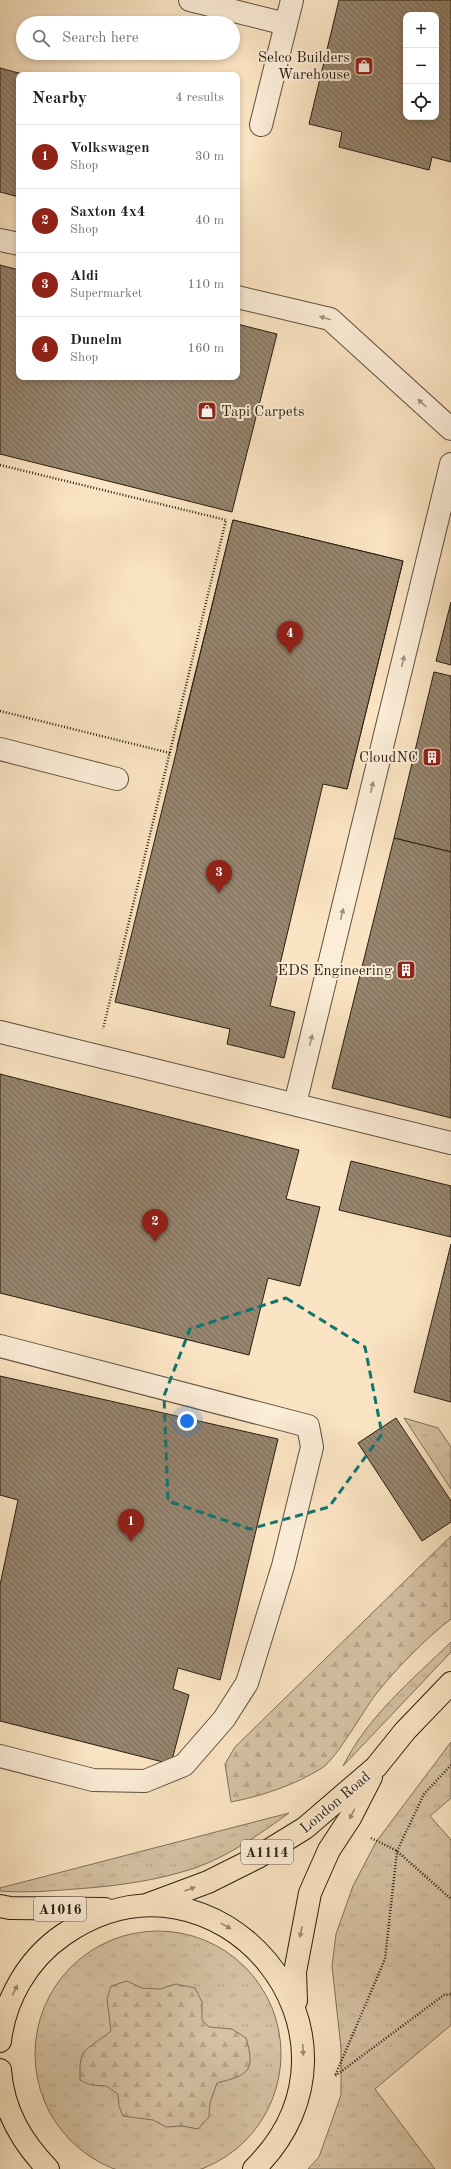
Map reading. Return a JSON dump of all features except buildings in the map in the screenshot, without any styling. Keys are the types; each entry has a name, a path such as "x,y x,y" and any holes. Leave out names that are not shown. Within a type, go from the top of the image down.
{"main road":[{"name":"London Road","path":"131,1908 208,1882 258,1857 305,1828 376,1767 405,1731 451,1683"},
{"name":"London Road","path":"296,2012 295,1972 310,1893 329,1850 350,1818 376,1767"},
{"name":"A1016","path":"0,1906 45,1909 131,1908"},
{"name":"A1114","path":"0,2041 5,2016 16,1987 29,1968 45,1949 57,1939 84,1922 131,1908 169,1907 212,1919 239,1934 259,1952 277,1974 296,2012 303,2054 297,2102 282,2135 254,2169"},
{"path":"0,2077 7,2107 41,2169"},
{"path":"26,2144 48,2169"}],"lane":[{"path":"190,0 286,24"},
{"path":"261,125 292,0"},
{"path":"0,240 16,243"},
{"path":"240,298 330,319 451,429"},
{"path":"295,1104 451,464"},
{"path":"0,749 117,779"},
{"path":"0,1032 451,1143"},
{"path":"0,1346 308,1426 312,1447 283,1566 247,1683 224,1719 184,1765 145,1782 93,1780 0,1756"}],"path":[{"path":"0,465 226,520 96,1056"},
{"path":"0,711 170,753"},
{"path":"451,1765 424,1794 397,1852 385,1960 335,2076 444,1995 451,1994"},
{"path":"371,1838 397,1852 451,1899"}],"highlighted area":[{"path":"286,1298 365,1347 382,1434 329,1507 250,1529 168,1501 164,1396 190,1329"}],"green space":[{"path":"404,1418 438,1428 451,1447 451,1489"},
{"path":"451,1536 451,1619 421,1645 383,1685 335,1755 322,1768 301,1780 278,1789 254,1797 231,1802 225,1764 235,1747"},
{"path":"451,1642 451,1652 343,1766 353,1748 378,1715 406,1685"},
{"path":"451,1742 451,1798 430,1816 451,1840 451,2025 375,2089 435,2169 308,2169 319,2157 341,2095 341,2048 332,1966 336,1934 353,1886 376,1842"},
{"path":"289,1813 232,1851 208,1863 180,1873 151,1880 66,1890 38,1892 0,1891 0,1888"},
{"path":"146,1931 170,1931 194,1936 216,1945 236,1959 253,1976 267,1996 276,2018 281,2042 281,2066 279,2078 267,2112 253,2132 236,2149 216,2163 200,2170 116,2170 100,2163 71,2141 49,2112 40,2090 35,2066 35,2042 40,2018 49,1996 63,1976 80,1959 100,1945 122,1936"},
{"path":"127,1981 142,1988 160,1989 176,1984 195,1988 202,2002 202,2020 209,2027 232,2029 246,2038 250,2058 247,2070 236,2077 217,2083 210,2103 209,2117 198,2129 182,2126 166,2127 153,2120 123,2116 119,2106 118,2094 106,2086 91,2085 80,2080 82,2055 89,2047 111,2031 107,1999 111,1986"}],"place":[{"name":"Selco Builders Warehouse","path":"364,66"},
{"name":"Tapi Carpets","path":"207,411"},
{"name":"Dunelm","path":"290,654"},
{"name":"CloudNC","path":"432,757"},
{"name":"Aldi","path":"219,893"},
{"name":"EDS Engineering","path":"406,970"},
{"name":"Saxton 4x4","path":"155,1242"},
{"name":"Volkswagen","path":"131,1542"}]}
